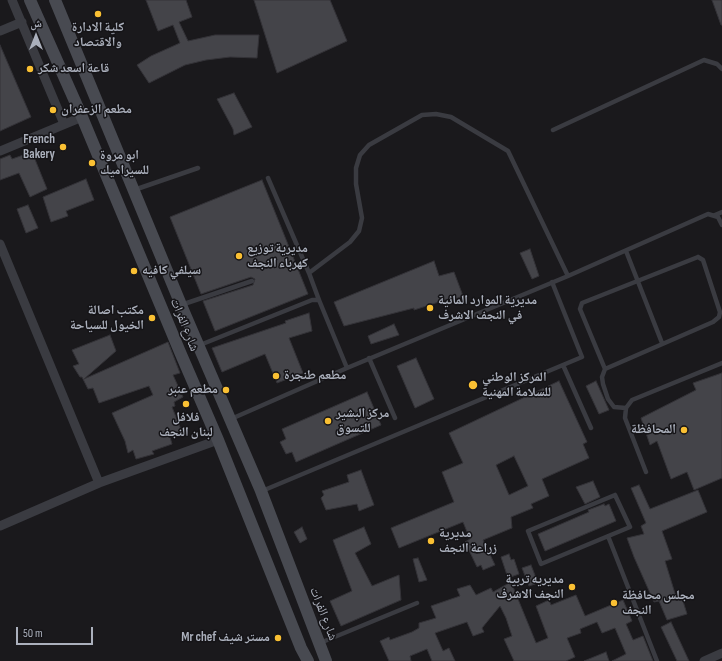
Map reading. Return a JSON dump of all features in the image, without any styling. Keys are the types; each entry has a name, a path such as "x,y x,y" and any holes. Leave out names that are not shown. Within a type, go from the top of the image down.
{"main road":[{"name":"شارع الفرات","path":"30,0 82,117 218,440 308,661"},
{"name":"شارع الفرات","path":"55,0 261,491 326,661"},
{"path":"167,319 176,321 182,318 183,308"},
{"path":"182,357 190,349 199,346"}],"street":[{"path":"12,0 64,124"},
{"path":"0,31 22,22"},
{"path":"0,151 82,117"},
{"path":"0,244 99,483"},
{"path":"0,526 99,483 218,440"},
{"path":"704,661 722,653"}],"lane":[{"path":"553,130 704,60 717,64 722,69"},
{"path":"309,273 350,242 359,231 362,218 356,184 356,168 360,155 369,145 422,115 436,114 451,117 508,151 568,276"},
{"path":"134,190 198,168"},
{"path":"268,178 309,273 347,368"},
{"path":"230,420 370,358 568,276 708,214 715,215 722,212"},
{"path":"715,215 722,225"},
{"path":"626,251 662,343"},
{"path":"605,368 713,322 719,317 720,312 703,260 698,257 582,303 580,310 605,368 603,384 608,399 614,407 626,408"},
{"path":"183,308 252,281"},
{"path":"261,491 582,357 552,282"},
{"path":"199,346 308,301 319,300"},
{"path":"370,358 395,418"},
{"path":"646,472 625,418 626,408 632,400 722,363"},
{"path":"563,365 591,428"},
{"path":"615,495 630,527 608,536 541,564 528,531 615,495"},
{"path":"608,536 657,661"},
{"path":"320,643 418,603"}],"building":[{"path":"146,0 186,0 192,17 179,22 188,41 215,35 259,35 257,58 230,57 206,60 185,65 149,83 137,65 151,56 180,43 173,25 158,31"},
{"path":"254,0 330,0 347,41 277,73"},
{"path":"712,0 722,0 722,25 721,25"},
{"path":"0,45 31,117 0,131"},
{"path":"234,93 252,127 234,135 233,129 217,99"},
{"path":"32,152 47,189 30,197 19,173 0,180 0,159 10,155 12,159"},
{"path":"86,179 94,200 66,211 68,216 51,222 43,197"},
{"name":"مديرية توزيع كهرباء النجف","path":"262,180 308,294 215,331 203,301 253,285 255,279 251,277 201,294 170,217"},
{"path":"28,205 38,228 26,233 17,209"},
{"path":"530,249 539,276 532,279 520,253"},
{"path":"434,261 439,276 454,272 463,296 455,299 454,297 414,310 414,308 344,326 334,302"},
{"path":"309,313 312,331 289,338 303,373 277,383 265,354 222,372 212,348 286,323 285,321"},
{"path":"394,324 399,335 371,344 368,336"},
{"path":"110,335 116,351 84,379 168,342 180,373 173,375 183,397 174,402 175,406 172,407 182,432 174,433 175,436 170,437 172,444 152,451 154,454 136,459 133,450 128,453 125,441 112,413 153,395 149,386 99,403 93,388 88,389 82,377 80,377 73,366 79,364 72,350"},
{"path":"416,358 434,399 415,408 397,366"},
{"name":"المحافظة","path":"722,373 722,478 694,490 687,472 671,479 657,441 650,445 641,418 696,390 693,383"},
{"path":"559,381 587,442 583,444 589,458 542,479 549,496 531,504 533,508 511,517 512,528 483,540 495,565 483,570 481,565 477,567 465,542 470,539 463,522 399,548 391,528 454,502 442,472 463,463 449,433","holes":["514,456 528,486 509,495 496,465"]},
{"path":"596,381 609,410 599,414 586,386"},
{"path":"367,392 381,425 296,462 292,452 286,454 280,442 286,439 282,429"},
{"path":"361,470 374,505 359,511 357,504 326,510 321,498 324,495 322,491 349,482 347,475"},
{"path":"593,481 600,497 585,504 576,487"},
{"path":"639,485 650,509 698,490 707,512 662,531 672,559 665,561 677,600 682,598 687,614 667,620 659,601 654,602 627,538 644,534 641,526 646,523 631,488"},
{"path":"604,504 605,506 609,504 616,521 545,551 538,534"},
{"path":"302,527 307,539 300,543 294,532"},
{"path":"364,527 371,544 355,553 372,586 399,575 401,600 341,626 330,601 352,591 333,540"},
{"path":"509,554 511,560 514,559 519,574 508,578 501,557"},
{"path":"418,558 427,580 419,582 413,559"},
{"path":"531,565 538,583 529,586 522,568"},
{"path":"511,582 536,643 548,638 536,606 549,600 551,605 576,595 585,616 623,600 632,621 626,624 633,640 643,636 653,661 612,661 626,654 615,628 602,633 597,622 580,629 581,633 567,638 575,657 566,661 514,661 504,639 512,636 500,606 482,628 484,632 473,636 467,622 435,633 443,651 449,648 455,661 432,661 427,649 410,656 411,661 389,661 380,641 389,637 390,640 412,632 419,628 419,623 436,618 431,606 460,596 457,589 470,585 476,595 491,588 493,592"},
{"path":"671,622 689,661 677,661 661,627"},
{"path":"606,652 609,661 584,661"}],"place":[{"name":"كلية الادارة والاقتصاد","path":"98,14"},
{"name":"قاعة اسعد شكر","path":"30,69"},
{"name":"مطعم الزعفران","path":"53,110"},
{"name":"French Bakery","path":"63,147"},
{"name":"ابو مروة للسيراميك","path":"92,163"},
{"name":"مديرية توزيع كهرباء النجف","path":"239,256"},
{"name":"سيلفي كافيه","path":"134,271"},
{"name":"مديرية الموارد المائية في النجف الاشرف","path":"430,308"},
{"name":"مكتب اصالة الخيول للسياحة","path":"152,318"},
{"name":"مطعم طنجرة","path":"276,376"},
{"name":"المركز الوطني للسلامة المهنية","path":"473,385"},
{"name":"مطعم عنبر","path":"226,390"},
{"name":"فلافل لبنان النجف","path":"186,404"},
{"name":"مركز البشير للتسوق","path":"328,421"},
{"name":"المحافظة","path":"684,430"},
{"name":"مديرية زراعة النجف","path":"431,541"},
{"name":"مديريه تربية النجف الاشرف","path":"572,587"},
{"name":"مجلس محافظة النجف","path":"614,603"},
{"name":"Mr chef مستر شيف","path":"278,638"}]}
